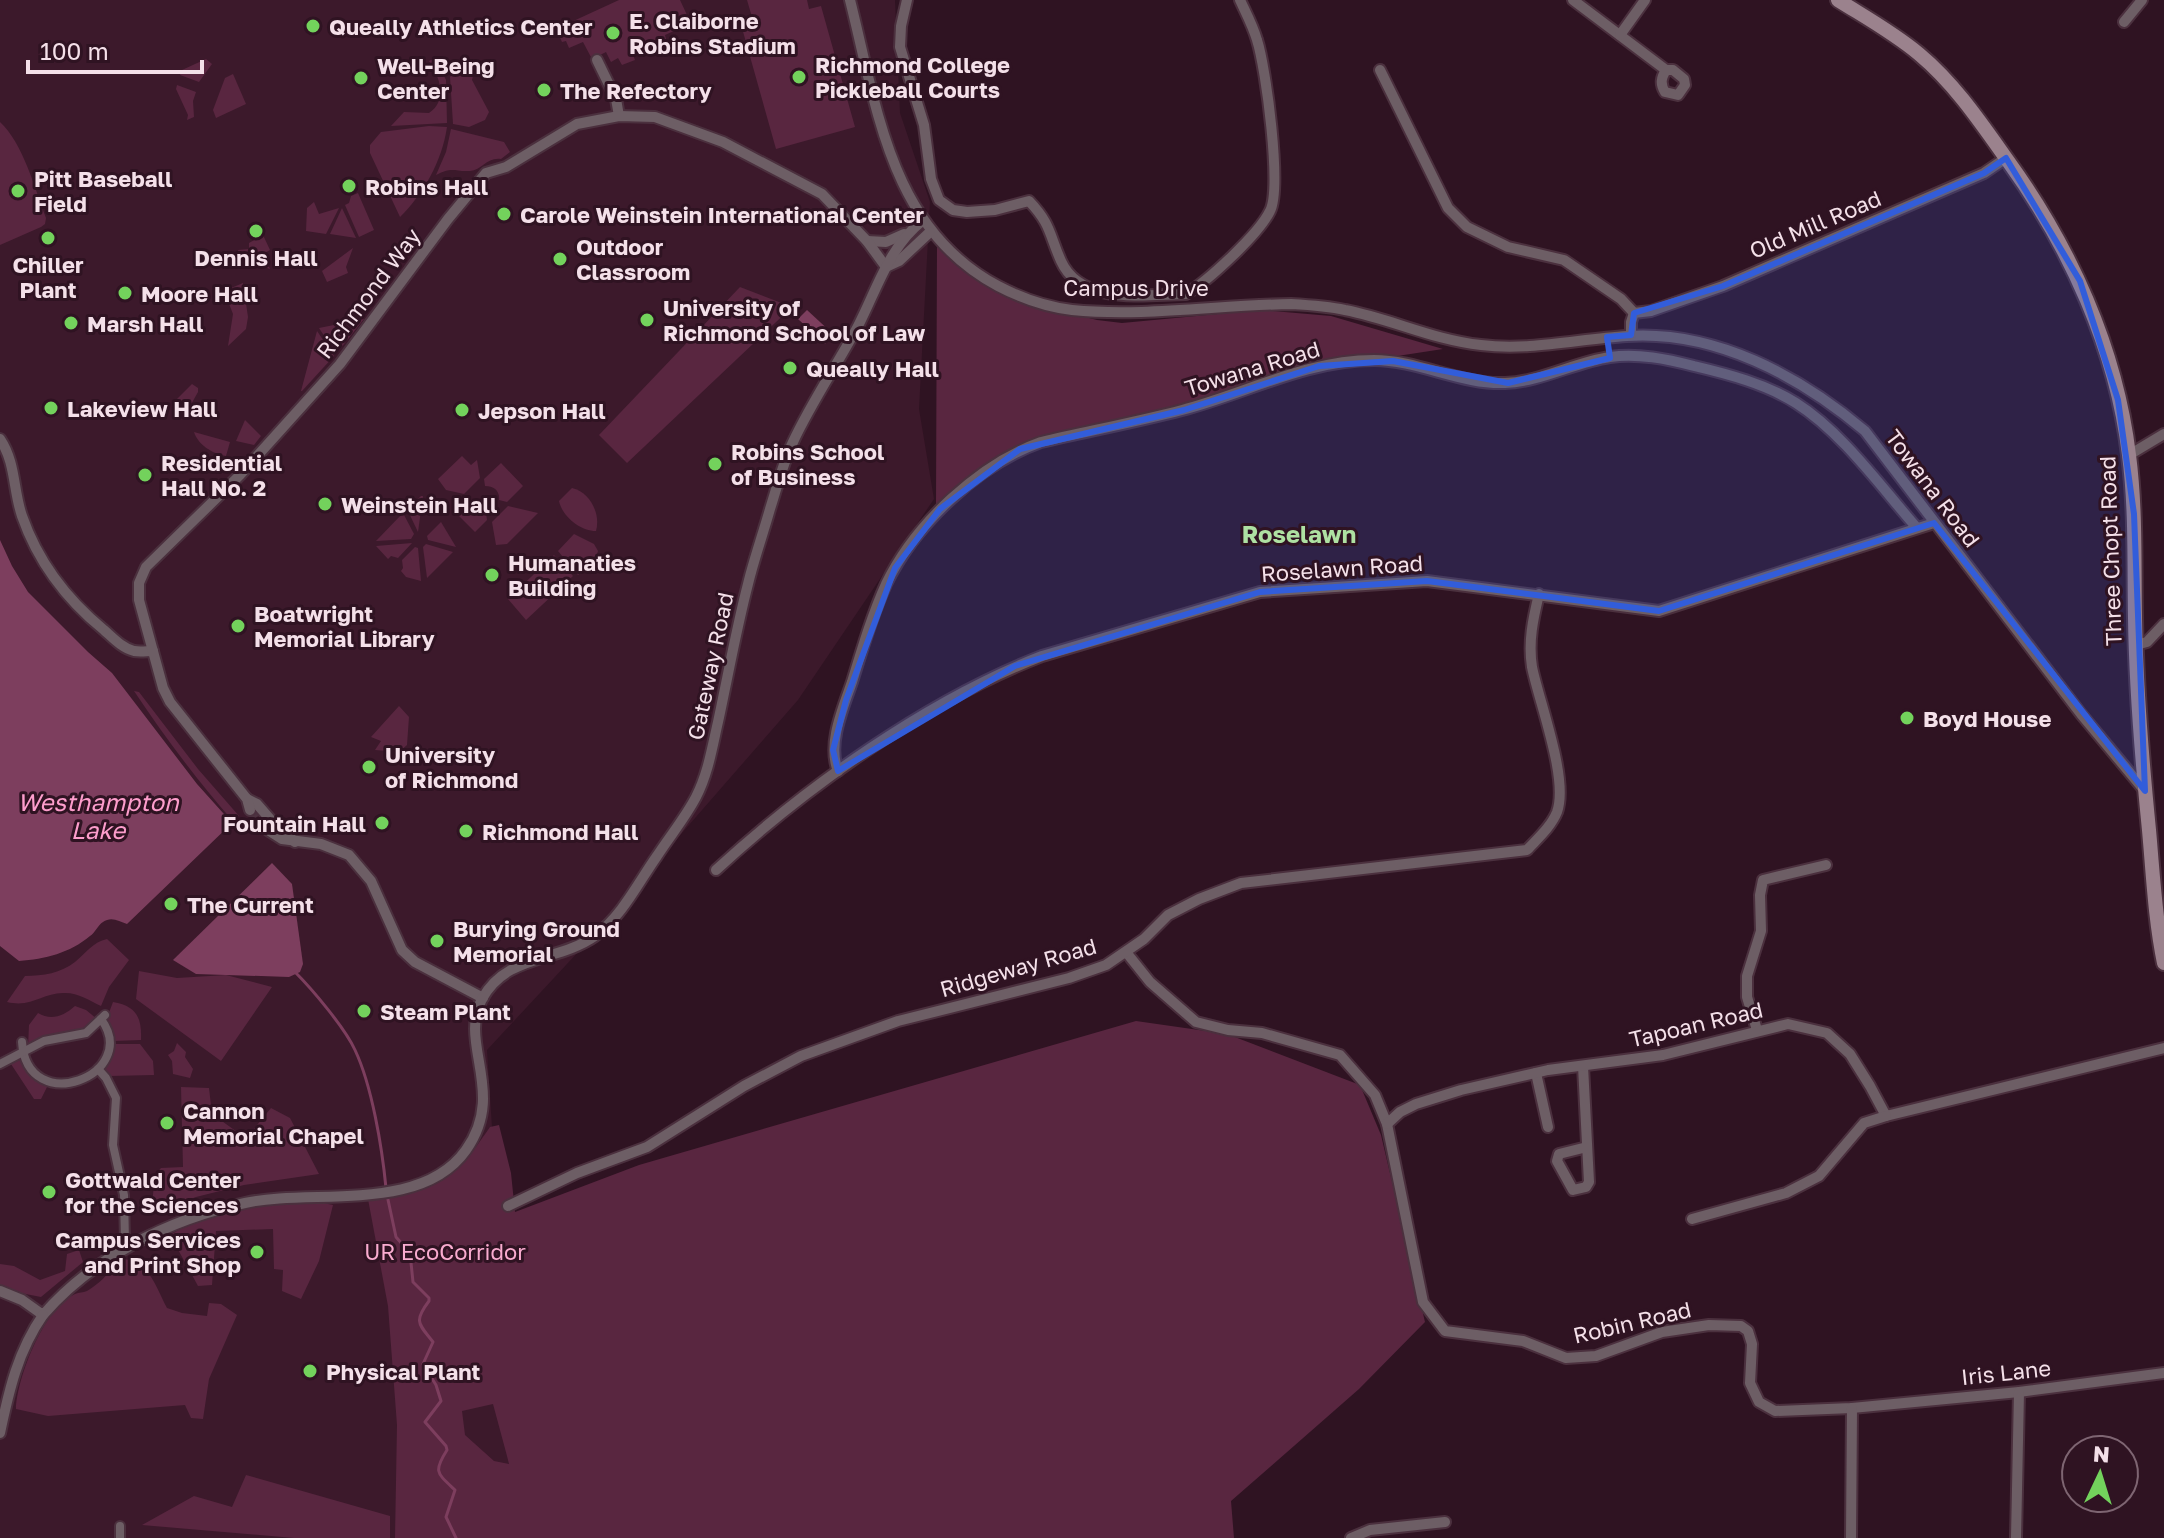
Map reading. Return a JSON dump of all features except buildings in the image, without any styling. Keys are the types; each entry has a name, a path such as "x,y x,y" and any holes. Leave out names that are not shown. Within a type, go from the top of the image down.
{"main road":[{"name":"Three Chopt Road","path":"1838,0 1894,35 1934,67 1956,91 2041,210 2080,281 2106,354 2129,455 2145,791 2164,963"}],"street":[{"name":"Campus Drive","path":"850,0 890,151 912,205 930,232 976,273 1028,300 1071,310 1122,311 1276,304 1323,306 1375,318 1437,338 1486,346 1525,346 1607,337"},
{"path":"907,0 900,47 924,125 931,179 939,200 953,210 967,212 995,210 1029,201 1043,215 1067,270 1084,285 1118,294 1186,294"},
{"path":"1174,309 1186,294 1259,227 1272,204 1274,177 1263,67 1257,38 1240,0"},
{"path":"1573,0 1666,70"},
{"path":"1620,35 1645,0"},
{"path":"2124,22 2142,0"},
{"path":"597,60 616,99 619,116"},
{"path":"1380,70 1448,208 1467,227 1485,238 1508,247 1564,260 1621,299 1634,313 1631,335"},
{"name":"Richmond Way","path":"483,998 415,962 402,950 371,881 349,855 321,844 282,839 170,702 163,688 138,592 146,567 240,475 340,364 486,173 506,167 577,124 619,116 655,117 727,144 822,194 867,241 886,267"},
{"name":"Old Mill Road","path":"1634,313 1651,311 1723,286 1984,173 2006,158"},
{"name":"Gateway Road","path":"483,998 495,980 508,969 579,946 608,925 697,795 710,760 748,584 789,450 852,337 896,247 922,221"},
{"name":"Gateway Road","path":"867,241 886,242 911,231"},
{"name":"Gateway Road","path":"886,267 899,261 930,232"},
{"path":"1607,337 1610,357"},
{"name":"Towana Road","path":"1607,337 1667,338 1708,346 1766,365 1833,404 1865,431 2081,714 2145,791"},
{"name":"Towana Road","path":"838,771 833,750 867,635 895,568 940,509 1020,449 1184,410 1276,377 1319,366 1357,361 1393,361 1482,381 1508,383 1610,357 1667,359 1714,370 1795,402 1824,425 1917,528"},
{"path":"2129,455 2164,434"},
{"path":"0,439 12,464 20,511 31,539 59,586 92,621 122,646 133,651 153,651"},
{"name":"Roselawn Road","path":"716,870 838,771 932,711 1015,666 1260,592 1427,581 1659,611 1934,523"},
{"name":"Ridgeway Road","path":"508,1206 577,1173 647,1147 744,1086 801,1056 898,1021 1069,978 1106,965 1144,939 1168,915 1241,883 1527,850 1557,811 1560,787 1542,699 1532,669 1530,643 1539,594"},
{"path":"2136,645 2147,642 2164,624"},
{"path":"1757,1030 1747,997 1747,976 1761,931 1760,895 1763,880 1826,865"},
{"path":"1126,952 1150,982 1196,1022 1274,1036 1340,1055 1375,1095 1387,1124"},
{"path":"0,1433 21,1353 43,1315 69,1288 140,1240 192,1218 264,1199 397,1189 422,1183 452,1166 476,1134 484,1101 476,1027 483,998"},
{"path":"0,1064 24,1053 44,1041 86,1033 103,1017 109,1048 98,1069 76,1083 52,1082 34,1071 24,1053 22,1042"},
{"name":"Tapoan Road","path":"1387,1124 1400,1112 1416,1104 1536,1073 1681,1051 1788,1024 1827,1033 1850,1054 1886,1116"},
{"path":"1692,1219 1786,1193 1819,1176 1864,1123 2164,1048"},
{"path":"1583,1066 1587,1147"},
{"path":"98,1069 116,1098 113,1145 124,1195 125,1242"},
{"path":"1536,1073 1548,1127"},
{"name":"Robin Road","path":"1387,1124 1423,1302 1445,1331 1523,1341 1566,1358 1596,1356 1662,1332 1709,1325 1741,1326 1748,1331 1752,1344 1750,1383 1759,1402 1775,1411 1852,1408"},
{"path":"0,1291 22,1300 43,1315"},
{"name":"Iris Lane","path":"1852,1408 2019,1392 2164,1373"},
{"path":"2016,1538 2019,1392"},
{"path":"1851,1538 1852,1408"},
{"path":"1351,1538 1370,1530 1445,1522"},
{"path":"120,1526 120,1538"}],"highlighted area":[{"path":"2006,158 2080,281 2118,400 2134,514 2145,791 1934,523 1659,611 1427,581 1260,592 1015,666 838,771 833,750 846,700 895,568 940,509 1020,449 1184,410 1319,366 1393,361 1508,383 1610,358 1607,337 1631,335 1634,313 1723,286 1984,173"}],"shaded area":[{"name":"University of Richmond","path":"0,0 895,0 900,113 930,202 919,409 934,499 798,700 580,950 487,1050 492,1127 542,1538 0,1538"}],"green space":[{"name":"E. Claiborne Robins Stadium","path":"619,0 680,0 687,15 670,23 674,31 665,35 667,43 656,48 654,45 633,55 635,60 622,65 618,58 611,62 606,52 592,59 583,42 569,48 566,41 562,42 556,29"},
{"name":"Richmond College Pickleball Courts","path":"747,0 807,0 809,9 821,6 855,127 776,149 742,28 754,24"},
{"path":"435,58 446,80 447,123 391,126 404,112 429,113 439,102 440,88 429,61"},
{"path":"206,59 212,64 199,82 180,75 182,70"},
{"path":"467,67 469,71 475,68 472,80 489,112 485,120 469,127 453,124 450,77"},
{"path":"233,74 246,104 216,118 213,110 225,78"},
{"path":"177,85 196,92 194,117 187,120 188,115"},
{"name":"Pitt Baseball Field","path":"0,122 22,154 46,218 41,227 0,245"},
{"path":"447,127 441,152 424,187 400,217 370,153 370,145 381,132"},
{"path":"451,129 504,142 510,152 474,170 450,170 436,175"},
{"path":"358,193 374,230 359,237 345,205 351,196"},
{"path":"314,202 319,214 339,208 326,234 306,231 307,208"},
{"path":"342,208 356,238 330,234"},
{"path":"263,235 270,250 263,254 270,269 240,258 238,250 249,249 249,243"},
{"path":"937,243 1017,300 1097,320 1122,323 1260,310 1331,316 1443,349 1280,374 1014,448 936,506"},
{"path":"353,248 346,267 348,273 327,282 322,271"},
{"path":"243,283 248,317 246,329 228,346 233,314 224,291"},
{"path":"740,287 792,307 627,463 599,435"},
{"path":"364,319 336,354 319,328"},
{"path":"317,331 334,356 301,391"},
{"path":"192,384 198,392 189,408 182,409 177,399"},
{"path":"245,420 261,436 254,445 236,441"},
{"path":"194,432 230,442 226,456 207,448"},
{"path":"462,456 471,465 477,460 480,478 464,494 446,490 438,479"},
{"path":"501,463 523,486 507,502 499,500 494,488 485,486 484,479"},
{"path":"572,488 584,494 593,505 597,518 596,531 578,525 564,512 559,501"},
{"path":"423,496 418,532 407,509"},
{"path":"465,498 472,499 475,510 486,513 487,520 475,532 453,510"},
{"path":"508,506 538,513 507,544 496,545 492,522"},
{"path":"403,513 414,534 411,539 376,541"},
{"path":"441,522 456,547 428,540 427,536"},
{"path":"574,534 594,544 598,551 595,560 578,575 558,551"},
{"path":"412,543 398,558 391,556 388,559 376,546"},
{"path":"426,544 453,552 427,578 423,547"},
{"path":"415,547 418,548 421,581 406,577 401,571 402,560"},
{"path":"554,555 573,576 526,620 508,599"},
{"path":"134,691 139,692 198,769 239,816 232,820 219,805"},
{"path":"399,706 409,717 407,745 399,752 375,750 381,741 371,737"},
{"path":"107,939 129,960 109,987 101,1006 68,993 30,1002 7,1002 25,976 64,969 94,945"},
{"path":"139,971 177,978 226,975 272,987 221,1061 136,999"},
{"path":"113,1002 127,1006 136,1014 141,1040 113,1041 107,1018"},
{"path":"75,1006 97,1019 83,1031 28,1047 29,1025 38,1013 57,1016"},
{"name":"UR EcoCorridor","path":"1136,1021 1227,1034 1360,1085 1381,1135 1425,1322 1359,1389 1231,1501 1234,1538 395,1538 397,1425 388,1306 368,1199 411,1192 441,1181 464,1161 490,1127 499,1125 511,1173 515,1212 639,1165","holes":["493,1404 509,1464 494,1461 465,1435 462,1411"]},
{"path":"177,1043 186,1052 185,1057 193,1069 190,1078 173,1074 168,1055"},
{"path":"113,1044 140,1044 153,1061 154,1075 109,1076 104,1069"},
{"path":"22,1059 48,1085 41,1099 34,1099 11,1064"},
{"path":"181,1087 209,1088 212,1114 240,1134 253,1130 271,1108 290,1118 319,1174 244,1185 196,1197 151,1214 155,1175 161,1168 183,1167"},
{"path":"314,1201 333,1205 319,1261 301,1299 282,1291 283,1270 274,1269 273,1229 216,1231 212,1285 198,1286 170,1235 221,1214"},
{"path":"79,1250 83,1262 41,1297 0,1289 0,1264 14,1266 40,1280 65,1271 67,1254"},
{"path":"121,1259 131,1260 145,1269 167,1308 207,1316 209,1303 221,1304 237,1315 209,1379 203,1419 191,1418 185,1405 48,1416 16,1409 27,1362 53,1313 64,1301 99,1283"},
{"path":"246,1475 390,1516 390,1538 294,1538 142,1525 194,1496 232,1507"}],"water":[{"path":"807,310 833,334 825,344 798,319"},
{"name":"Westhampton Lake","path":"0,540 28,592 112,673 197,784 232,823 127,924 106,920 92,935 66,951 19,961 0,946"},
{"path":"272,863 292,884 303,964 300,972 289,977 196,974 173,960"}],"waterway":[{"path":"295,972 336,1020 355,1050 375,1117 386,1188"},
{"path":"387,1195 396,1237 410,1253 413,1282 429,1298 420,1323 433,1342 423,1364 436,1385 441,1401 425,1422 446,1446 439,1472 455,1490 446,1517 456,1538"}],"tunnel":[{"path":"250,810 268,830"}],"place":[{"name":"Queally Athletics Center","path":"313,26"},
{"name":"E. Claiborne Robins Stadium","path":"613,33"},
{"name":"Richmond College Pickleball Courts","path":"799,77"},
{"name":"Well-Being Center","path":"361,78"},
{"name":"The Refectory","path":"544,90"},
{"name":"Robins Hall","path":"349,186"},
{"name":"Pitt Baseball Field","path":"18,191"},
{"name":"Carole Weinstein International Center","path":"504,214"},
{"name":"Dennis Hall","path":"256,231"},
{"name":"Chiller Plant","path":"48,238"},
{"name":"Outdoor Classroom","path":"560,259"},
{"name":"Moore Hall","path":"125,293"},
{"name":"University of Richmond School of Law","path":"647,320"},
{"name":"Marsh Hall","path":"71,323"},
{"name":"Queally Hall","path":"790,368"},
{"name":"Lakeview Hall","path":"51,408"},
{"name":"Jepson Hall","path":"462,410"},
{"name":"Robins School of Business","path":"715,464"},
{"name":"Residential Hall No. 2","path":"145,475"},
{"name":"Weinstein Hall","path":"325,504"},
{"name":"Humanaties Building","path":"492,575"},
{"name":"Boatwright Memorial Library","path":"238,626"},
{"name":"Boyd House","path":"1907,718"},
{"name":"University of Richmond","path":"369,767"},
{"name":"Fountain Hall","path":"382,823"},
{"name":"Richmond Hall","path":"466,831"},
{"name":"The Current","path":"171,904"},
{"name":"Burying Ground Memorial","path":"437,941"},
{"name":"Steam Plant","path":"364,1011"},
{"name":"Cannon Memorial Chapel","path":"167,1123"},
{"name":"Gottwald Center for the Sciences","path":"49,1192"},
{"name":"Campus Services and Print Shop","path":"257,1252"},
{"name":"Physical Plant","path":"310,1371"}],"district":[{"name":"Roselawn","path":"1299,533"}]}
